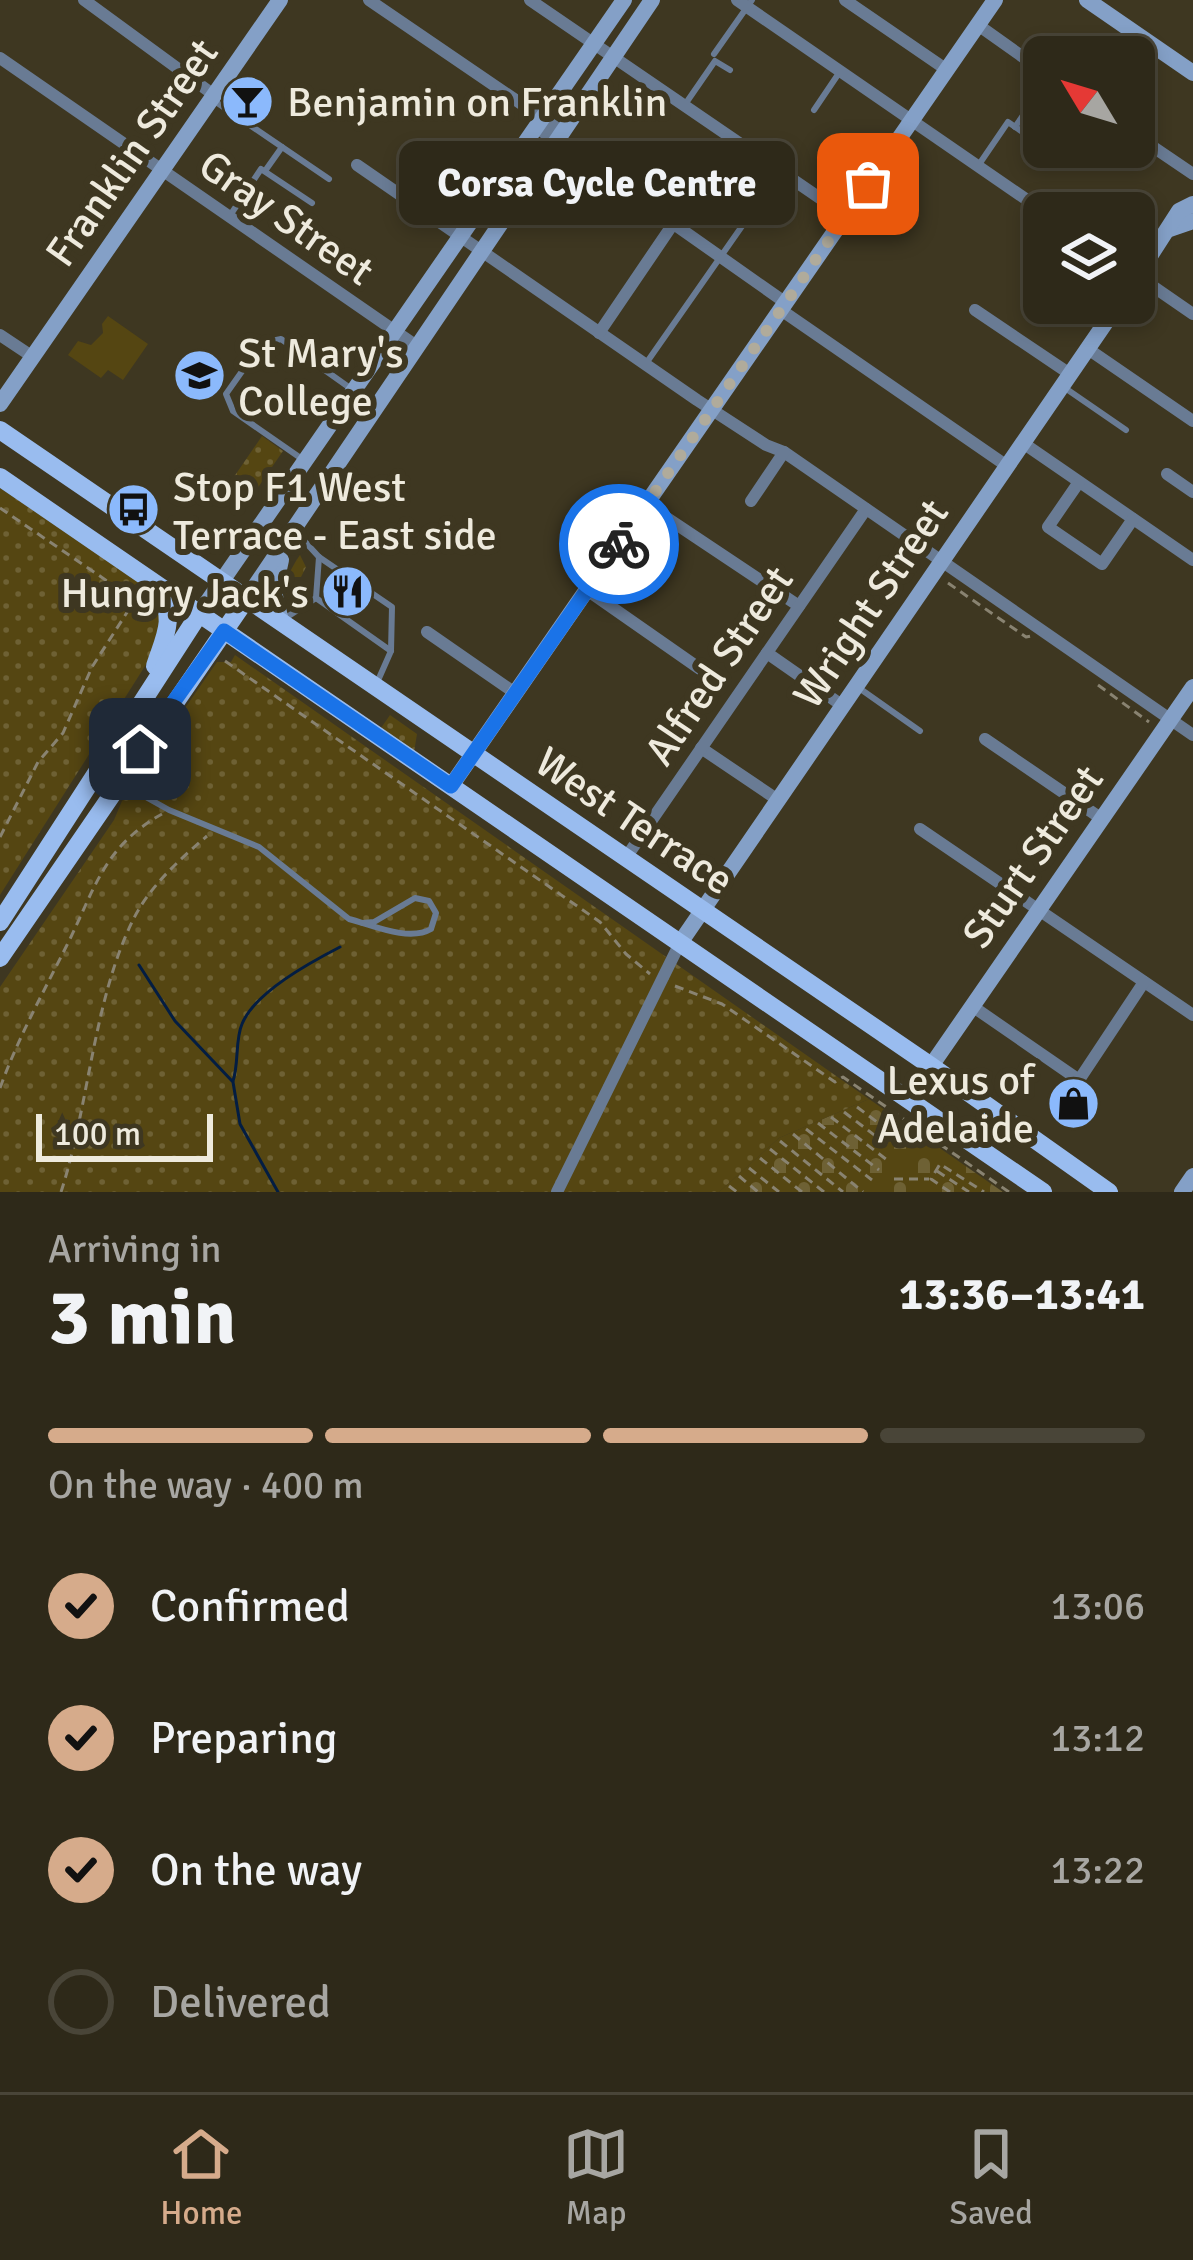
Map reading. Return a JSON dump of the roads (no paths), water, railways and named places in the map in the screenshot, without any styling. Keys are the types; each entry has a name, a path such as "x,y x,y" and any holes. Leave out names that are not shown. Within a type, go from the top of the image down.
{"main road":[{"name":"West Terrace","path":"0,430 1108,1192"},
{"name":"West Terrace","path":"0,477 1042,1192"},
{"path":"148,579 170,607 148,688"},
{"path":"0,958 247,598"},
{"path":"0,922 200,614"},
{"path":"908,1099 931,1066"}],"street":[{"path":"84,0 213,97"},
{"name":"Franklin Street","path":"0,404 280,0"},
{"path":"369,0 561,137 783,307 1007,466"},
{"path":"530,0 846,216"},
{"path":"200,614 624,0"},
{"path":"247,598 652,0"},
{"path":"845,0 946,70"},
{"path":"451,786 995,0"},
{"path":"1092,1 1193,73"},
{"path":"745,2 1023,197"},
{"path":"978,26 1023,57"},
{"name":"Gray Street","path":"0,58 418,347"},
{"path":"1155,148 1193,174"},
{"path":"357,165 1193,735"},
{"path":"1155,250 1179,212 1193,204"},
{"path":"1170,229 1193,221"},
{"path":"599,333 674,224"},
{"path":"1155,290 1193,314"},
{"path":"975,310 1066,380"},
{"name":"Wright Street","path":"680,943 1105,324"},
{"path":"0,335 33,357"},
{"path":"1088,349 1193,421"},
{"path":"1023,443 1193,560"},
{"path":"751,501 784,452"},
{"path":"1167,474 1193,492"},
{"path":"1079,482 1048,527 1102,564 1133,519"},
{"path":"646,504 799,606"},
{"name":"Alfred Street","path":"625,859 866,509"},
{"path":"281,622 275,576 292,534"},
{"path":"586,590 703,671"},
{"path":"427,632 515,693"},
{"path":"767,653 843,706"},
{"name":"Sturt Street","path":"931,1066 1193,687"},
{"path":"985,739 1102,819"},
{"path":"701,748 778,800"},
{"path":"920,829 1193,1015"},
{"path":"557,1192 680,943"},
{"path":"973,1006 1078,1080 1144,982"},
{"path":"1182,1192 1193,1176"}],"lane":[{"path":"715,54 745,2"},
{"path":"684,105 715,61 730,70"},
{"path":"814,110 841,72"},
{"path":"213,97 329,179"},
{"path":"1015,127 1023,115"},
{"path":"978,166 1009,122 1023,132"},
{"path":"265,171 282,147"},
{"path":"229,217 261,169 312,203"},
{"path":"645,364 746,219"},
{"path":"305,461 233,411 226,394 262,343 281,339 353,390"},
{"path":"1066,380 1126,430"},
{"path":"292,534 392,607 391,651 375,687"},
{"path":"316,598 319,556"},
{"path":"281,622 316,598"},
{"path":"316,598 391,651"},
{"path":"856,686 920,731"},
{"path":"97,770 169,810 259,847 336,912 362,922 423,934 436,914 429,901 415,898 385,916 362,922"}],"waterway":[{"path":"233,1081 240,1030 249,1012 285,979 340,947"},
{"path":"139,965 175,1021 233,1082 240,1124 278,1192"}],"place":[{"name":"Benjamin on Franklin","path":"248,101"},
{"name":"Corsa Cycle Centre","path":"868,184"},
{"name":"St Mary's College","path":"199,376"},
{"name":"Stop F1 West Terrace - East side","path":"134,510"},
{"name":"Hungry Jack's","path":"348,592"},
{"name":"Lexus of Adelaide","path":"1073,1103"}]}
